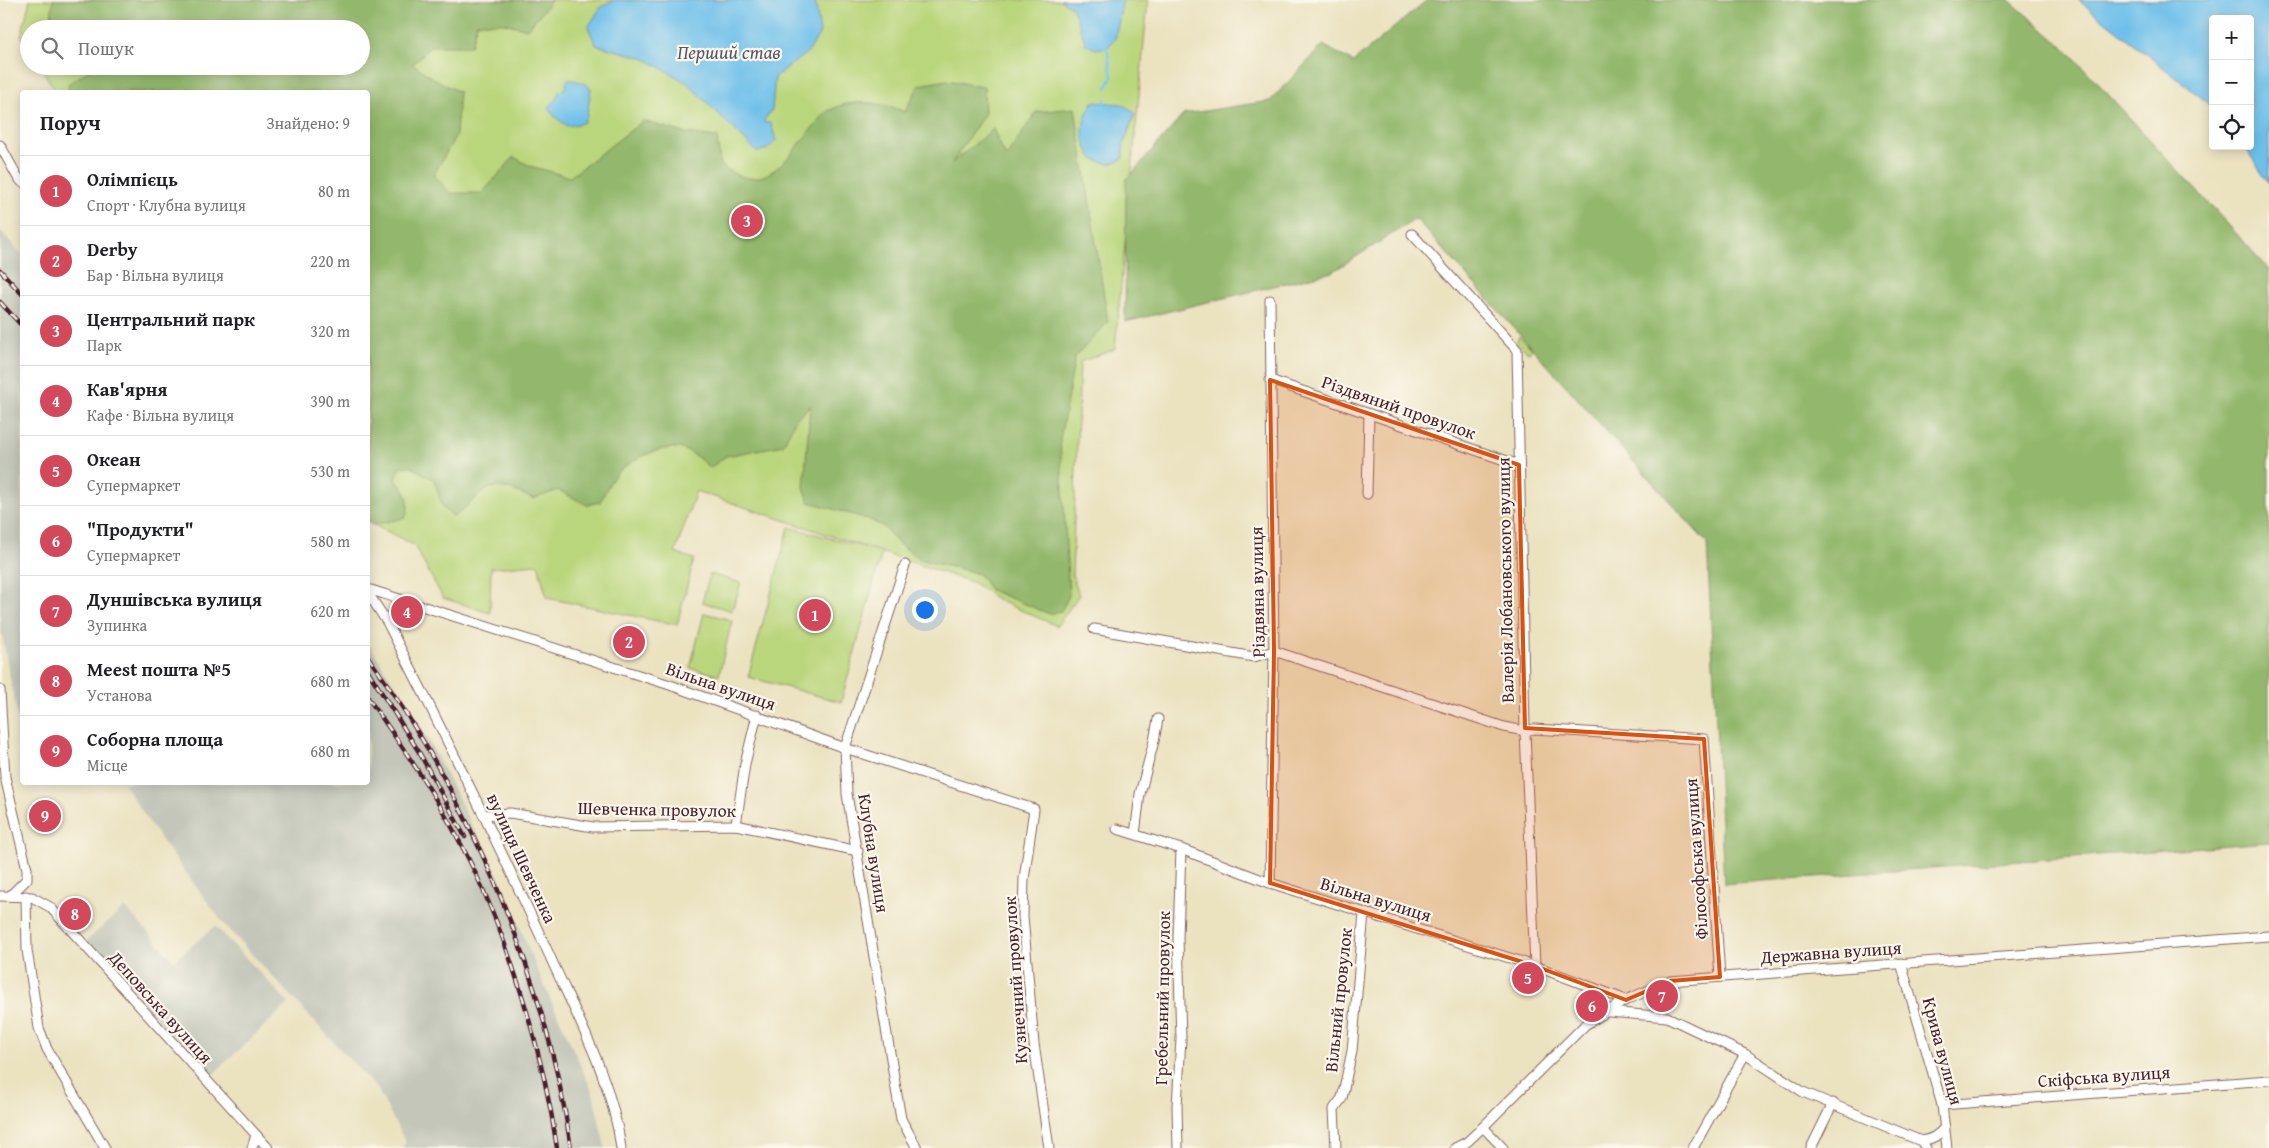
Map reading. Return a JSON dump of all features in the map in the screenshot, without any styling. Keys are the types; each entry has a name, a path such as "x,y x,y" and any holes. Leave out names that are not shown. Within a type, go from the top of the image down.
{"street":[{"path":"0,145 20,179"},
{"path":"0,159 20,179"},
{"name":"Валерія Лобановського вулиця","path":"1412,234 1516,350 1525,731 1535,966"},
{"name":"Різдвяна вулиця","path":"1270,300 1274,651 1270,883"},
{"name":"Різдвяний провулок","path":"1270,380 1519,465"},
{"path":"1367,494 1369,414"},
{"name":"Клубна вулиця","path":"905,565 845,748 847,794 858,851 901,1119 917,1148"},
{"name":"Вільна вулиця","path":"370,590 670,685 845,748 1034,809"},
{"name":"вулиця Шевченка","path":"370,596 387,622 485,815 590,1044 606,1089 621,1148"},
{"path":"1094,629 1254,657 1274,651 1504,727 1525,731"},
{"path":"0,690 2,753 5,776 28,868 27,879 10,896"},
{"path":"736,825 745,764 757,715"},
{"path":"1135,834 1140,794 1158,719"},
{"name":"Філософська вулиця","path":"1525,731 1534,729 1704,739 1720,977"},
{"name":"Кузнечний провулок","path":"1034,809 1024,879 1023,916 1034,1044 1049,1148"},
{"name":"Шевченка провулок","path":"485,815 510,813 593,828 736,825 858,851"},
{"name":"Вільна вулиця","path":"1117,830 1181,849 1270,883 1535,966 1626,1000"},
{"name":"Гребельний провулок","path":"1178,1148 1177,1106 1181,1039 1178,937 1181,849"},
{"path":"0,896 26,896 28,950 39,1028 47,1049 105,1148"},
{"name":"Деповська вулиця","path":"26,896 37,898 50,907 268,1148"},
{"name":"Вільний провулок","path":"1336,1148 1334,1109 1342,1098 1352,1050 1364,913"},
{"name":"Державна вулиця","path":"1455,1148 1467,1142 1483,1127 1585,1025 1626,1000 1670,981 1902,962 2269,936"},
{"name":"Крива вулиця","path":"1902,962 1942,1105 1947,1148"},
{"path":"1609,1012 1667,1017 1746,1054 1803,1092 1833,1103 1924,1145 1945,1127"},
{"path":"1693,1148 1746,1054"},
{"name":"Скіфська вулиця","path":"1942,1105 2269,1080"},
{"path":"1811,1148 1833,1103"},
{"path":"1483,1127 1503,1148"},
{"path":"252,1148 256,1135"}],"highlighted area":[{"path":"1270,380 1519,465 1525,728 1704,739 1720,977 1670,981 1626,1000 1535,966 1270,883 1274,651"}],"shaded area":[{"path":"0,230 20,253 20,731 0,624"},
{"path":"370,646 423,730 503,885 536,967 593,1093 605,1148 401,1148 406,1143 378,1090 223,923 153,828 124,785 370,785"},
{"path":"125,907 174,961 215,926 289,1003 211,1076 85,942"}],"green space":[{"path":"30,0 1148,0 1115,349 1080,362 1072,575 1079,595 1057,626 1000,601 974,583 696,491 675,553 694,559 677,625 547,598 538,564 491,568 490,613 443,598 414,545 370,523 370,90 55,90 46,75 370,75 370,20 25,20"},
{"path":"53,0 552,0 527,29 504,23 477,23 471,46 431,46 413,64 431,77 459,92 456,135 434,175 450,193 482,193 514,157 530,166 570,177 643,121 685,133 717,137 720,164 736,174 750,178 763,176 786,160 828,111 848,104 868,103 887,106 905,112 919,85 947,80 984,87 985,113 952,163 993,129 1006,157 1036,112 1075,108 1108,322 1075,357 1060,439 1069,596 1061,611 1050,614 990,590 980,575 921,560 899,544 884,527 868,519 809,502 804,487 810,406 796,419 783,445 726,456 710,468 688,451 677,448 659,450 641,457 624,467 613,479 600,502 587,505 558,490 533,499 506,488 497,487 483,492 454,517 443,508 434,480 410,466 400,467 396,480 403,489 408,502 405,518 372,525 370,522 370,90 69,90 68,84 82,75 370,75 370,20 49,20"},
{"path":"1427,0 2009,0 2069,52 2269,269 2269,842 1724,884 1707,543 1416,219 1332,272 1125,322 1126,180 1184,114 1270,101 1323,45 1353,62"},
{"path":"1519,336 1532,349 1529,353 1516,342"},
{"path":"789,527 882,552 841,702 748,677"},
{"path":"710,574 741,583 732,611 702,602"},
{"path":"704,613 732,620 719,675 690,668"}],"water":[{"name":"Перший став","path":"614,0 815,0 820,32 810,50 775,77 772,110 764,120 765,123 771,123 776,141 768,149 757,152 687,83 644,58 596,45 588,27 601,7"},
{"path":"1060,0 1123,0 1115,39 1107,48 1095,49 1086,45 1073,8"},
{"path":"2078,0 2269,0 2269,184 2247,150 2254,150 2254,15 2209,15 2209,104"},
{"path":"568,79 581,82 591,88 587,115 583,123 567,126 555,117 548,107 556,100 558,93 565,88"},
{"path":"1093,102 1122,104 1135,113 1123,147 1123,159 1110,164 1094,160 1089,153 1083,131 1086,117"}],"waterway":[{"path":"1106,89 1112,77 1107,48"},
{"path":"1104,103 1105,99"}],"railway":[{"path":"0,270 20,292"},
{"path":"0,302 20,324"},
{"path":"370,660 405,711 439,769 470,829 498,890 543,1018 559,1083 571,1148"},
{"path":"370,674 419,752 465,837"},
{"path":"370,701 442,809 463,848 495,918 522,994 533,1034 543,1073 557,1148"}],"place":[{"name":"Центральний парк","path":"747,221"},
{"name":"Кав'ярня","path":"407,612"},
{"name":"Олімпієць","path":"815,615"},
{"name":"Derby","path":"629,642"},
{"name":"Соборна площа","path":"45,816"},
{"name":"Meest пошта №5","path":"75,914"},
{"name":"Океан","path":"1528,978"},
{"name":"Дуншівська вулиця","path":"1662,996"},
{"name":"\"Продукти\"","path":"1592,1006"}]}
